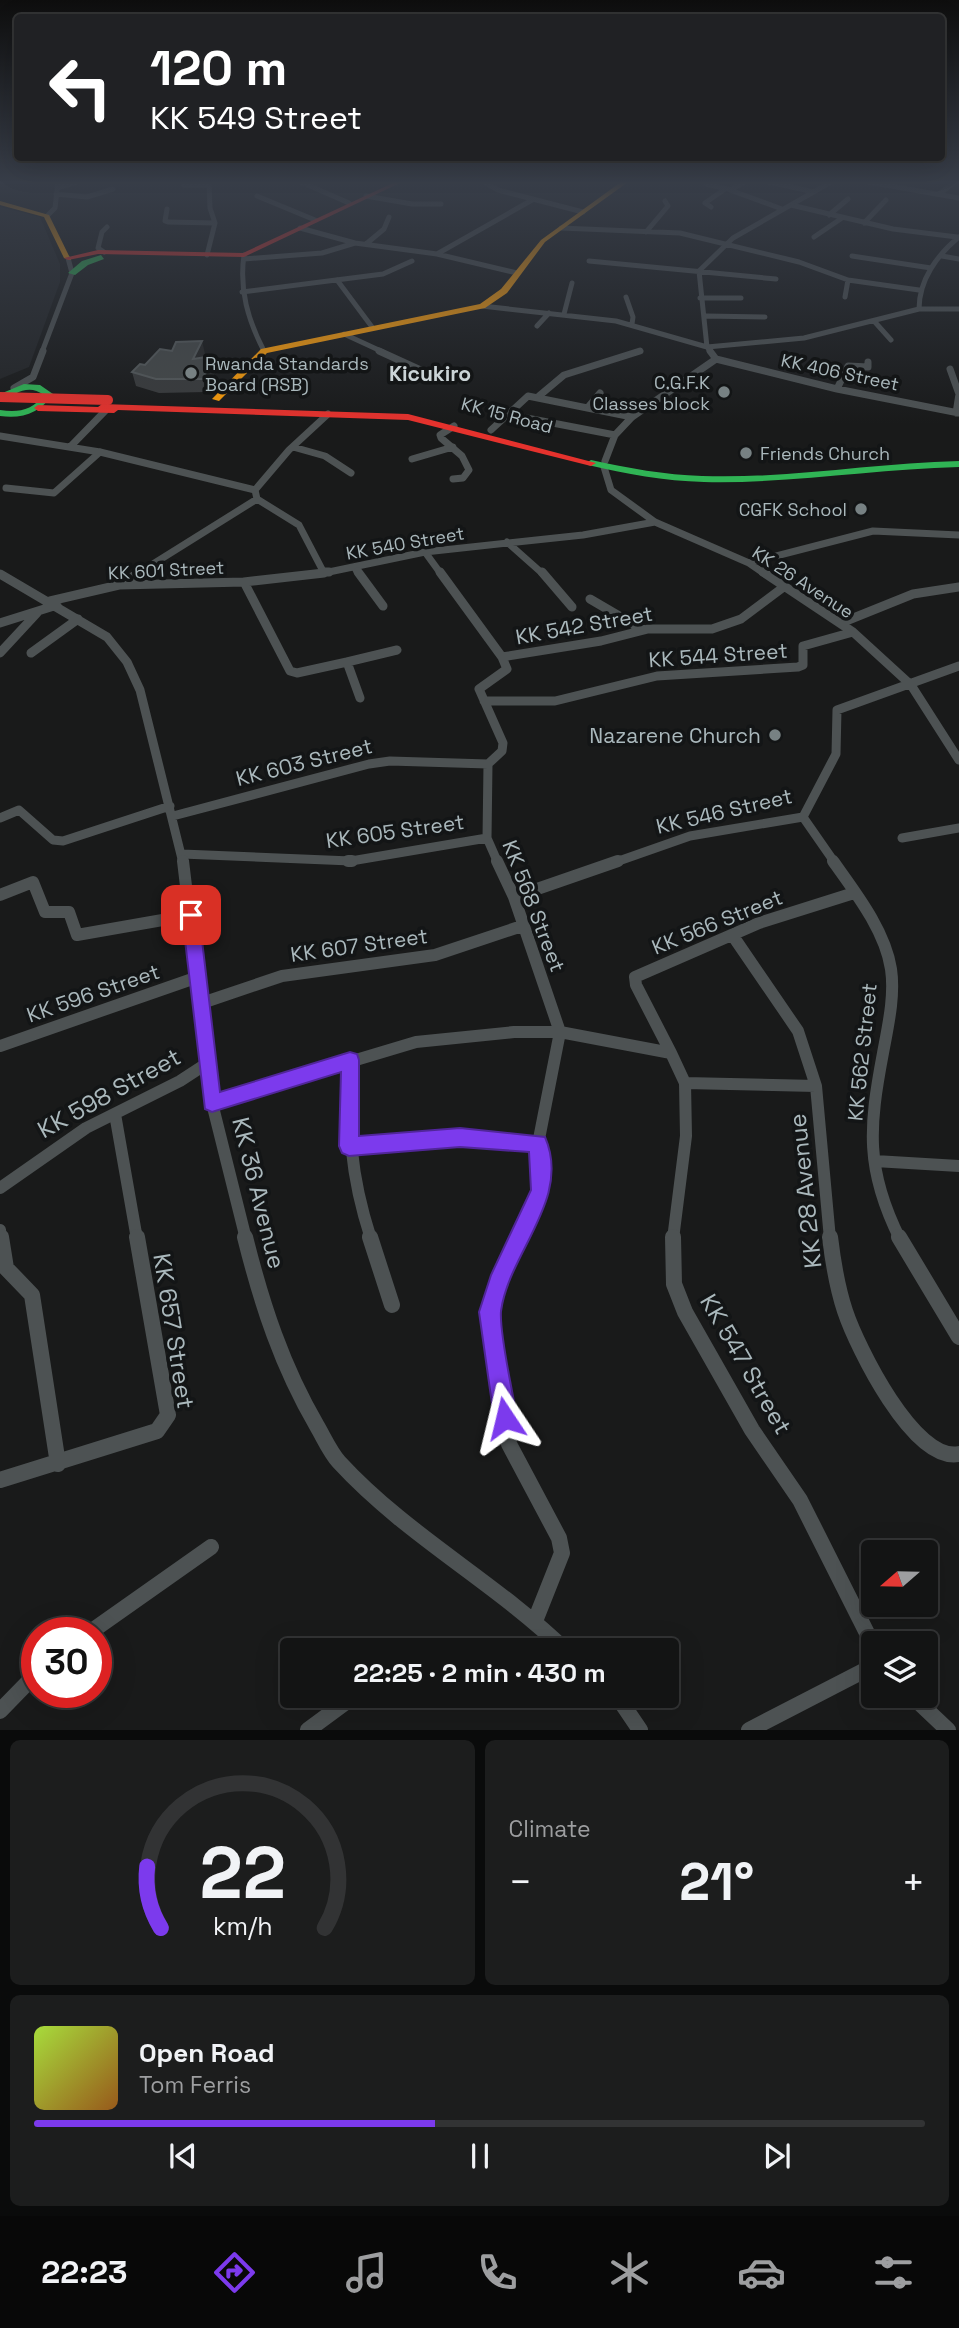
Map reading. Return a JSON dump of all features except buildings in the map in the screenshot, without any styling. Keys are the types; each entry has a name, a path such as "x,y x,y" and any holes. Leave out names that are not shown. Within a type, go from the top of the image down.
{"main road":[{"path":"216,399 264,351 294,348 372,327 482,306 495,300 525,263"},
{"path":"3,395 33,386 48,392 216,399 250,408"},
{"path":"0,426 32,410 48,392"},
{"name":"KK 15 Road","path":"3,395 105,406 408,412 492,430 605,464 660,471 732,475 794,472 878,460 959,457"},
{"path":"0,413 105,406"},
{"name":"KK 15 Road","path":"250,408 408,417 649,475 722,480 789,478 907,465 959,464"}],"street":[{"path":"3,395 33,377 67,263"},
{"path":"243,263 240,275 242,292 252,329 264,351"},
{"path":"242,292 383,274 408,263"},
{"path":"474,263 517,273"},
{"path":"608,263 776,279"},
{"path":"605,464 615,435 632,416 716,359 707,347 706,316 700,298 699,271 707,263"},
{"path":"801,263 848,281 919,290"},
{"path":"896,263 931,268"},
{"path":"919,309 919,290 936,263"},
{"path":"337,280 372,327"},
{"path":"845,296 848,281"},
{"path":"564,314 572,283"},
{"path":"626,297 633,317 632,324"},
{"path":"700,298 741,298"},
{"path":"482,306 632,324 707,347 804,338 919,309 959,309"},
{"path":"537,326 549,313"},
{"path":"706,316 765,317"},
{"path":"874,321 891,340"},
{"path":"344,334 425,372"},
{"path":"539,396 564,375 640,351"},
{"name":"KK 406 Street","path":"716,359 837,389 958,413"},
{"path":"836,364 868,367 868,362"},
{"path":"837,389 848,366"},
{"path":"950,369 959,394 958,413"},
{"path":"33,377 48,392"},
{"path":"589,406 600,393"},
{"path":"492,430 528,396 632,416"},
{"path":"70,447 105,406"},
{"path":"255,489 328,414"},
{"path":"510,415 615,435"},
{"path":"453,479 463,478 468,470 462,456 440,435 454,426"},
{"path":"0,436 100,452 255,489"},
{"path":"293,447 325,456 351,473"},
{"path":"412,459 453,447"},
{"path":"6,488 54,493 100,452"},
{"name":"KK 26 Avenue","path":"605,464 611,490 655,522 749,563 853,632 911,685 959,760"},
{"path":"119,585 257,499 255,489"},
{"name":"KK 540 Street","path":"257,499 299,525 324,573 425,552 583,535 655,522"},
{"path":"749,563 873,531 959,535"},
{"path":"507,542 541,571 572,607"},
{"path":"425,552 502,657 505,672 481,684 479,689 484,701"},
{"path":"354,567 383,606"},
{"name":"KK 601 Street","path":"0,624 54,603 119,585 244,582 324,573"},
{"name":"KK 36 Avenue","path":"0,575 54,603 107,637 127,662 140,690 182,853 212,1103 263,1309 294,1386 337,1460 380,1503 535,1621 553,1638"},
{"name":"KK 601 Street","path":"244,582 290,671 297,673 347,662"},
{"name":"KK 542 Street","path":"502,657 538,649 601,641 643,630 712,629 741,620 785,586"},
{"path":"841,623 894,599 929,590 959,587"},
{"path":"590,599 643,630"},
{"path":"0,653 39,611"},
{"path":"31,653 78,619"},
{"name":"KK 544 Street","path":"484,701 555,701 657,676 798,667 803,665 803,646 853,632"},
{"path":"360,698 347,662 397,650"},
{"path":"911,685 959,666"},
{"name":"KK 546 Street","path":"514,897 690,836 803,817 836,754 837,710 911,685"},
{"name":"KK 568 Street","path":"484,701 503,743 502,751 488,764 487,838 514,897 559,1032"},
{"name":"KK 603 Street","path":"0,818 19,810 53,840 63,841 171,811 369,764 390,761 488,764"},
{"name":"KK 562 Street","path":"803,817 854,893 891,968 884,1041 872,1116 875,1161 887,1214 910,1260 959,1337"},
{"path":"902,838 959,828"},
{"name":"KK 605 Street","path":"182,853 351,861 487,838"},
{"path":"0,895 33,882 45,912 69,912 78,935 191,915"},
{"name":"KK 566 Street","path":"671,1053 636,985 635,977 759,923 854,893"},
{"name":"KK 607 Street","path":"202,1003 282,976 435,955 522,926"},
{"path":"733,936 798,1031 817,1086"},
{"name":"KK 596 Street","path":"0,1046 198,978"},
{"path":"212,1103 415,1042 514,1032 559,1032 671,1053 685,1083"},
{"path":"535,1621 562,1553 559,1538 509,1444 490,1312 499,1282 541,1191 538,1143 559,1032"},
{"path":"350,1060 349,1146 358,1196 392,1306"},
{"name":"KK 598 Street","path":"0,1188 50,1151 206,1064"},
{"name":"KK 28 Avenue","path":"685,1083 817,1086 832,1255 840,1295 875,1372 918,1437 933,1451 946,1457 959,1454"},
{"name":"KK 547 Street","path":"685,1083 686,1136 671,1253 674,1284 685,1312 752,1430 800,1500 866,1631"},
{"name":"KK 657 Street","path":"0,1480 157,1431 168,1415 115,1114"},
{"path":"349,1146 460,1138 538,1143"},
{"path":"875,1161 959,1166"},
{"path":"0,1230 6,1268 27,1287 32,1296 58,1464"},
{"path":"112,1617 211,1547"},
{"path":"749,1730 861,1672"},
{"path":"0,1711 21,1689"},
{"path":"308,1730 338,1708"},
{"path":"625,1708 640,1730"},
{"path":"925,1708 948,1730"}],"shaded area":[{"path":"0,263 59,263 60,282 29,367 0,379"}],"traffic: fast":[{"path":"72,273 86,263"},
{"path":"0,398 12,391 31,386 49,394 40,406 28,412 0,413"},
{"path":"591,463 654,475 718,479 959,464"}],"traffic: slow":[{"path":"216,399 264,351 482,306 504,291 526,263"}],"traffic: jam":[{"path":"0,397 108,400"},
{"path":"102,407 408,417 591,463"},
{"path":"38,408 114,410"}],"place":[{"name":"Rwanda Standards Board (RSB)","path":"191,373"},
{"name":"C.G.F.K Classes block","path":"724,392"},
{"name":"Friends Church","path":"746,453"},
{"name":"CGFK School","path":"861,509"},
{"name":"Nazarene Church","path":"775,735"}],"district":[{"name":"Kicukiro","path":"430,373"}],"route":[{"path":"191,915 212,1103 350,1060 349,1146 460,1138 538,1143 541,1191 499,1282 490,1312 505,1418"}]}
